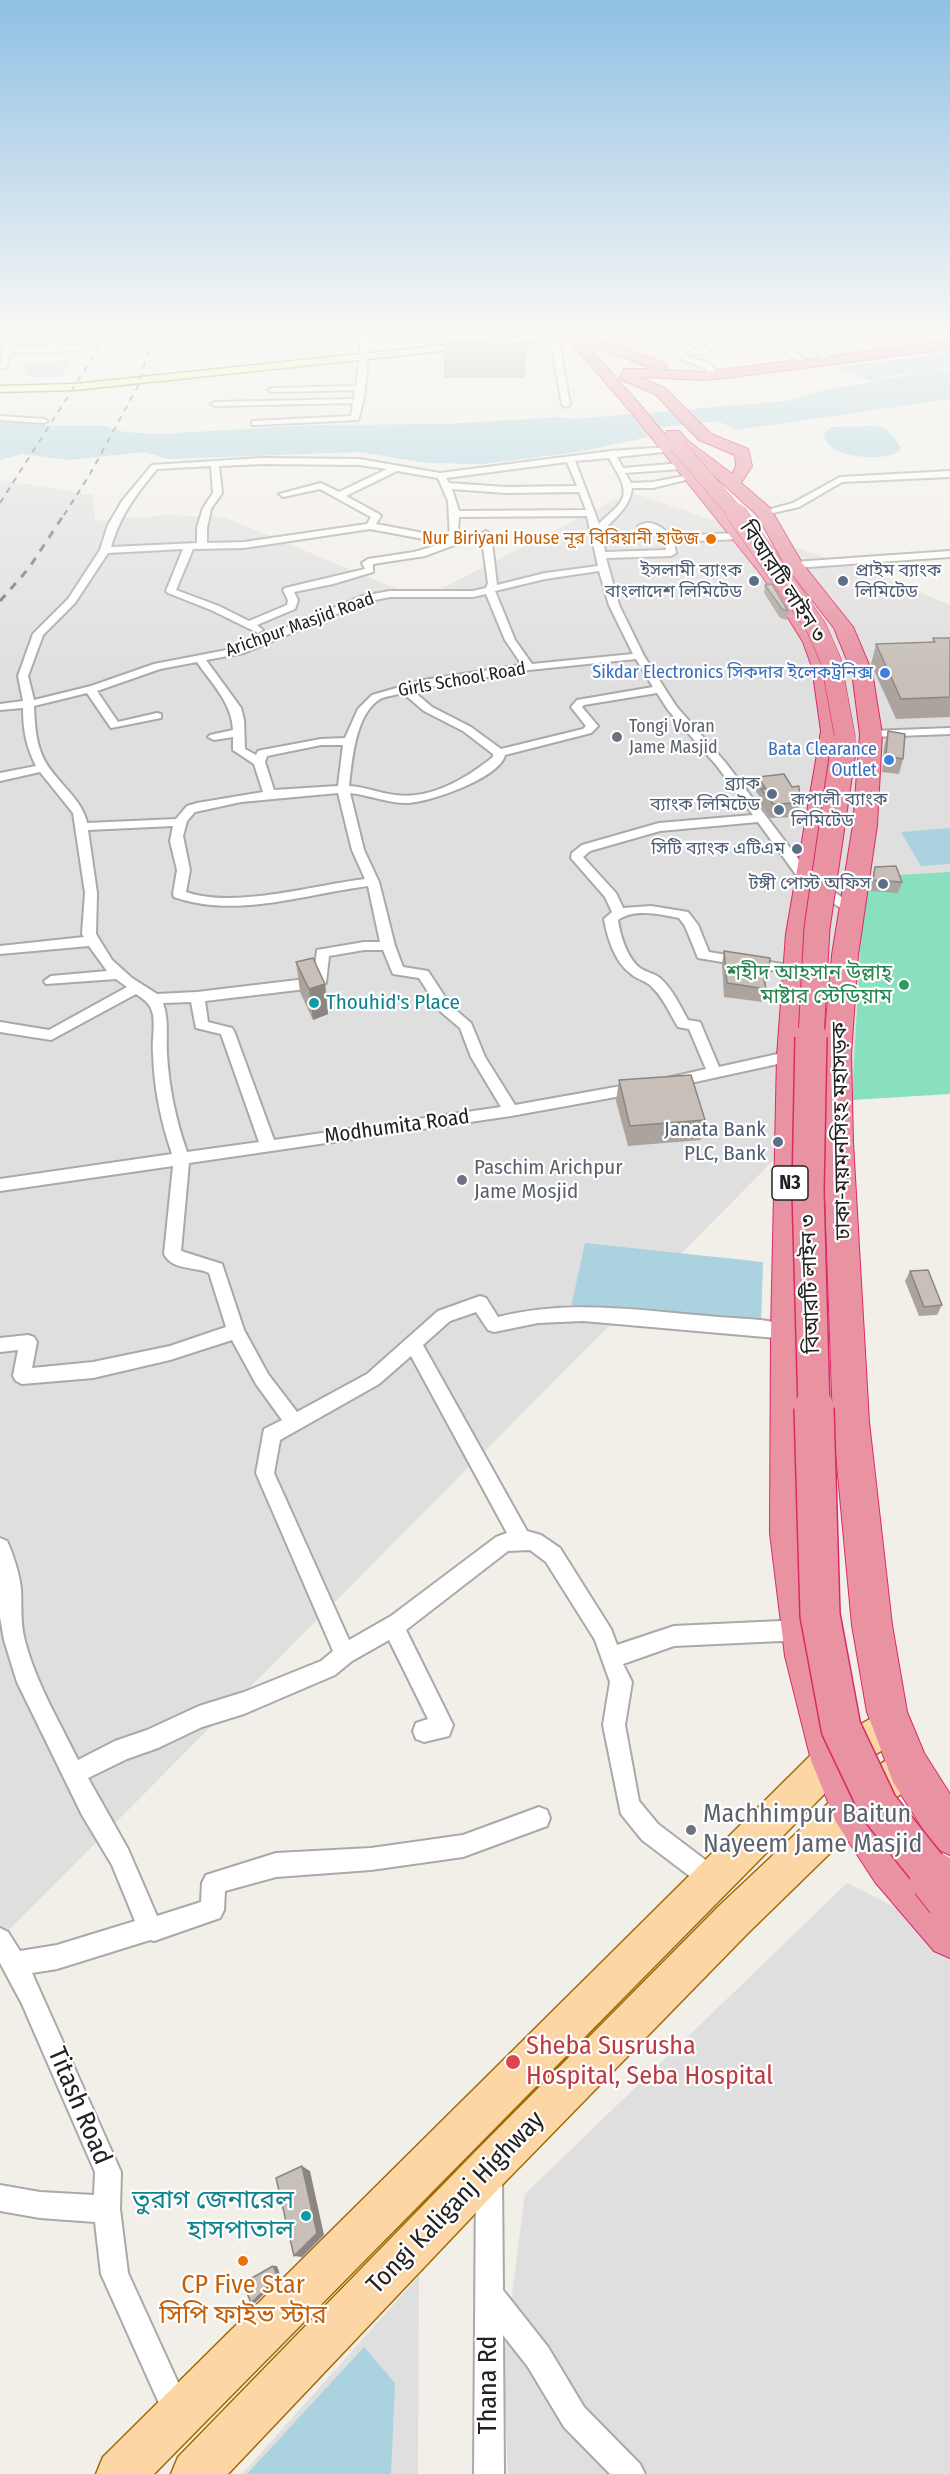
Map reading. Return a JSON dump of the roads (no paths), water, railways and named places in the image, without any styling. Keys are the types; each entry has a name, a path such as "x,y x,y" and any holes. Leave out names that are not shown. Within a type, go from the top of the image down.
{"highway":[{"name":"N3","path":"677,447 738,536 771,575 813,642 822,666 832,731 816,882 799,934 791,1056 788,1332 789,1533 805,1656 832,1760 851,1807 891,1866 950,1935"},
{"name":"বিআরটি লাইন ৩","path":"679,447 741,519 816,627 831,661 845,737 816,882 808,1191 820,1615 840,1728 878,1806 950,1897"},
{"path":"681,447 682,453"},
{"name":"ঢাকা-ময়মনসিংহ মহাসড়ক","path":"682,453 730,483 764,512 794,565 843,627 862,672 871,734 866,825 845,955 837,1054 838,1142 851,1422 872,1625 892,1725 908,1767 950,1833"}],"main road":[{"path":"120,2474 832,1760 892,1725"},
{"name":"Tongi Kaliganj Highway","path":"195,2474 489,2168 734,1919 851,1807 908,1767"}],"street":[{"path":"429,481 611,454 682,453"},
{"path":"620,471 682,453"},
{"path":"628,486 652,485 682,453"},
{"path":"597,532 613,513 624,505 628,486 611,454"},
{"path":"570,459 597,532 603,568 614,605 639,656 672,708 722,764 760,818 816,882 852,909"},
{"path":"388,946 366,946 322,954 321,980 314,982 272,990 197,997 154,999 136,988 107,963 92,941 88,928 91,893 79,813 43,768 29,731 29,704 23,676 38,634 72,601 105,550 126,501 155,467 215,463 359,462 396,468 443,480 499,502 591,513"},
{"path":"202,547 202,528 207,508 216,502 219,495 215,463"},
{"path":"339,496 396,468"},
{"path":"499,502 507,469"},
{"path":"764,512 796,505 840,480 950,474"},
{"path":"443,480 456,508 454,542"},
{"path":"283,494 321,486 376,516 370,526"},
{"path":"455,514 499,502 583,489"},
{"path":"601,555 671,553 669,539 657,527 646,527 649,514"},
{"path":"105,550 244,545 370,526 454,542"},
{"path":"486,534 493,583 490,591 510,640 529,668"},
{"path":"669,539 738,536"},
{"path":"249,625 291,607 293,600 288,590 333,581 370,570 367,563 371,561 442,550 454,542"},
{"path":"189,547 171,591 215,608 273,637"},
{"path":"794,565 950,554"},
{"name":"Arichpur Masjid Road","path":"0,707 29,704 90,689 158,666 240,651 362,599 390,594 429,596 490,591 544,576 603,568"},
{"name":"Girls School Road","path":"511,1111 478,1057 466,1026 446,1009 423,974 398,971 388,946 373,882 358,850 343,789 349,741 364,709 376,697 404,688 529,668 639,656"},
{"path":"199,658 234,708 238,720 239,750 259,762"},
{"path":"404,688 428,709 466,729 498,753"},
{"path":"90,689 115,726 157,716"},
{"path":"498,753 587,731 592,726 576,707 580,702 660,689"},
{"path":"871,734 950,731"},
{"path":"214,737 238,733"},
{"path":"270,796 259,762 262,753 321,742 349,741"},
{"path":"373,882 238,904 194,901 179,894 183,874 183,865 176,846 180,822 192,808 226,799 343,789 402,800 415,798 437,792 484,770 499,758 498,753"},
{"path":"0,777 43,768"},
{"path":"619,913 611,896 577,858 578,853 613,839 659,827 760,818"},
{"path":"81,827 180,822"},
{"path":"716,1073 709,1063 694,1025 683,1024 651,978 634,970 612,928 611,919 619,913 635,909 651,909 682,915 691,925 703,954 706,956 795,970"},
{"path":"0,950 92,941"},
{"path":"51,981 120,974"},
{"path":"0,1028 51,1035 136,988"},
{"path":"197,997 201,1025 227,1031 268,1145"},
{"path":"154,999 160,1014 160,1054 164,1094 171,1129 182,1159 172,1254 184,1262 209,1264 216,1269 236,1331 262,1379 294,1422"},
{"name":"Modhumita Road","path":"0,1185 511,1111 716,1073 791,1056"},
{"path":"345,1654 265,1473 271,1435 373,1379 444,1316 480,1303 494,1325 534,1315 566,1312 752,1326 788,1332"},
{"path":"0,1345 28,1342 22,1376 93,1370 170,1353 236,1331"},
{"path":"413,1344 521,1540"},
{"path":"75,1773 123,1749 150,1740 199,1717 244,1702 328,1668 345,1654 393,1626 503,1543 521,1540 534,1541 553,1555 604,1636 610,1658 621,1682 614,1725 628,1806 650,1832 712,1879"},
{"path":"0,1547 11,1587 10,1616 14,1640 28,1682 90,1807 120,1857 150,1928"},
{"path":"393,1626 442,1725 441,1728 424,1731"},
{"path":"610,1658 674,1636 781,1631 803,1634"},
{"path":"14,1964 57,1957 212,1910 214,1883 276,1865 371,1858 463,1846 540,1818"},
{"name":"Titash Road","path":"0,1940 31,1995 108,2172 107,2209 116,2274 178,2415"},
{"name":"Thana Rd","path":"489,2168 489,2474"},
{"path":"0,2198 40,2205 107,2209"},
{"path":"489,2295 538,2357 574,2417 630,2474"}],"water":[{"path":"0,447 599,447 483,464 427,463 359,452 168,459 144,452 69,460 22,454 0,460"},
{"path":"833,447 901,448 897,452 880,457 849,455"},
{"path":"950,828 950,864 921,866 901,832"},
{"path":"585,1243 763,1262 761,1325 571,1307"},
{"path":"364,2347 395,2383 391,2474 247,2474"}],"railway":[{"path":"0,503 35,447"},
{"path":"64,515 104,447"},
{"path":"0,601 29,568 65,513"}],"place":[{"name":"Nur Biriyani House নূর বিরিয়ানী হাউজ","path":"711,539"},
{"name":"ইসলামী ব্যাংক বাংলাদেশ লিমিটেড","path":"754,581"},
{"name":"প্রাইম ব্যাংক লিমিটেড","path":"843,581"},
{"name":"Sikdar Electronics সিকদার ইলেকট্রনিক্স","path":"885,673"},
{"name":"Tongi Voran Jame Masjid","path":"617,737"},
{"name":"Bata Clearance Outlet","path":"889,760"},
{"name":"ব্র্যাক ব্যাংক লিমিটেড","path":"772,794"},
{"name":"রূপালী ব্যাংক লিমিটেড","path":"779,810"},
{"name":"সিটি ব্যাংক এটিএম","path":"797,849"},
{"name":"টঙ্গী পোস্ট অফিস","path":"883,884"},
{"name":"শহীদ আহসান উল্লাহ্‌ মাষ্টার স্টেডিয়াম","path":"904,985"},
{"name":"Thouhid's Place","path":"314,1003"},
{"name":"Janata Bank PLC, Bank","path":"778,1142"},
{"name":"Paschim Arichpur Jame Mosjid","path":"462,1180"},
{"name":"Machhimpur Baitun Nayeem Jame Masjid","path":"691,1830"},
{"name":"Sheba Susrusha Hospital, Seba Hospital","path":"513,2062"},
{"name":"তুরাগ জেনারেল হাসপাতাল","path":"306,2216"},
{"name":"CP Five Star সিপি ফাইভ স্টার","path":"243,2261"}]}
